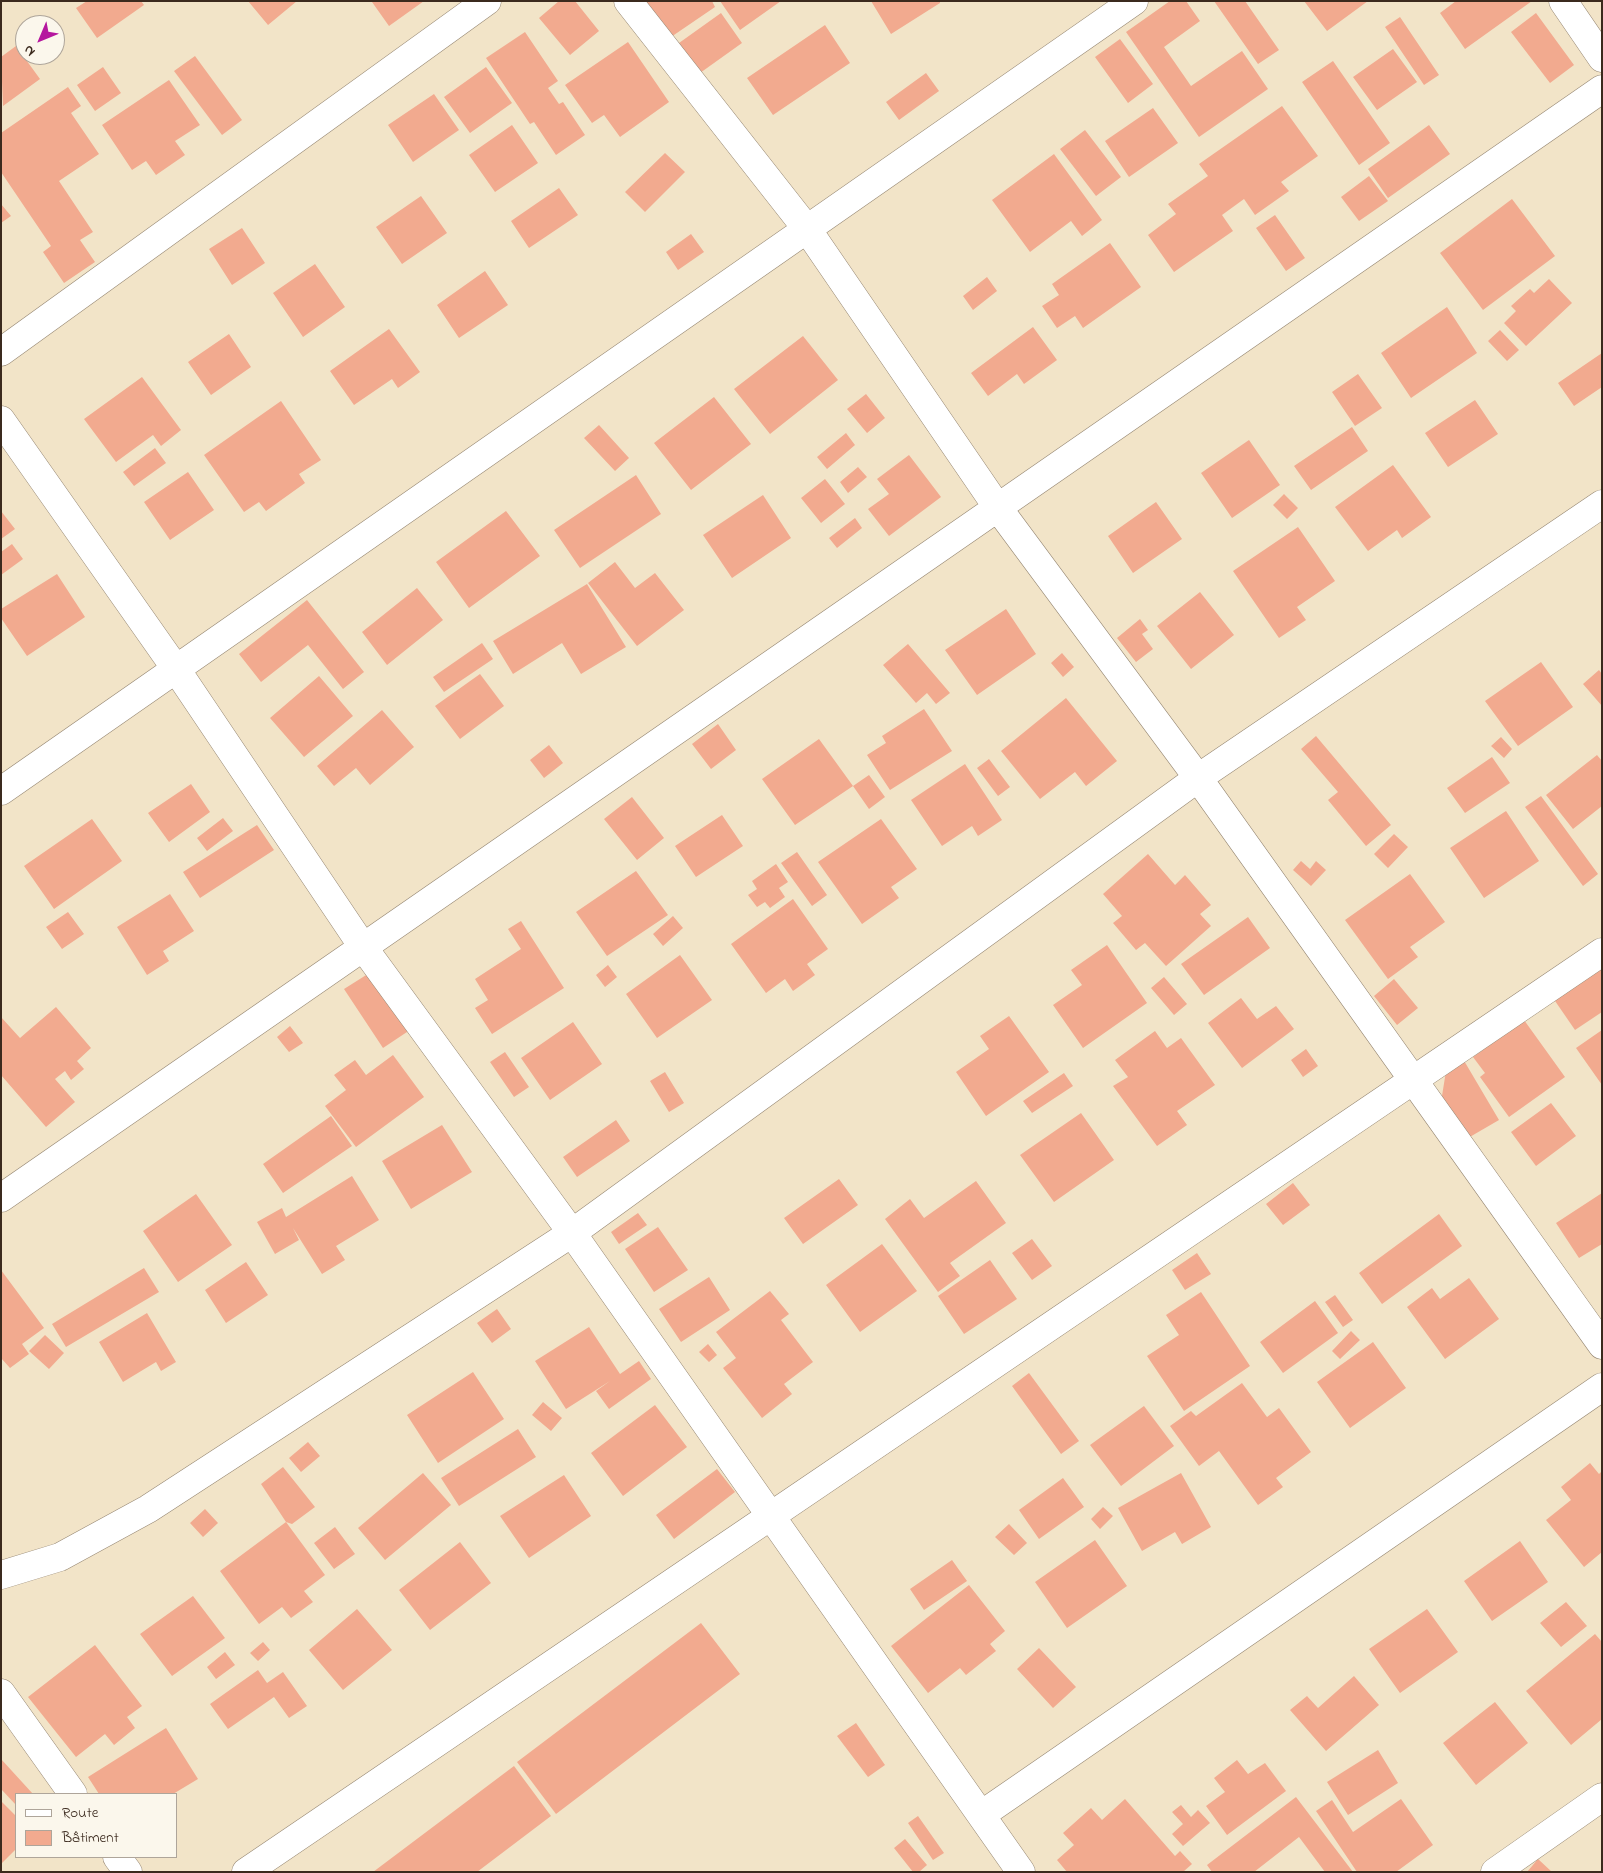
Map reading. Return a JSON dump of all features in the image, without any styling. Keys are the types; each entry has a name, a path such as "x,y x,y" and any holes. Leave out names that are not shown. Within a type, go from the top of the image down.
{"street":[{"path":"1,352 487,1"},
{"path":"628,1 808,229 998,508 1198,778 1602,1345"},
{"path":"1,791 1134,1"},
{"path":"1563,1 1602,58"},
{"path":"1,1198 1602,89"},
{"path":"1,420 176,670 364,947 572,1233 1021,1872"},
{"path":"1,1575 60,1558 148,1509 572,1233 1198,778 1602,504"},
{"path":"246,1872 1602,952"},
{"path":"981,1815 1602,1387"},
{"path":"1,1693 72,1793"},
{"path":"1494,1872 1602,1796"},
{"path":"118,1858 128,1872"}],"building":[{"path":"87,1 141,1 144,5 97,38 76,8"},
{"path":"248,1 297,1 268,25"},
{"path":"373,1 424,1 389,26"},
{"path":"559,1 575,1 599,31 570,55 539,18"},
{"path":"646,1 712,1 715,7 671,37"},
{"path":"720,1 781,1 740,30"},
{"path":"871,1 940,1 940,3 891,34"},
{"path":"1170,1 1186,1 1200,21 1164,47 1191,86 1242,51 1268,89 1199,137 1126,32"},
{"path":"1214,1 1245,1 1279,50 1258,64"},
{"path":"1304,1 1368,1 1327,31"},
{"path":"1456,1 1532,1 1465,49 1440,13"},
{"path":"721,13 742,43 700,73 679,43"},
{"path":"1536,13 1574,65 1550,83 1511,32"},
{"path":"1400,17 1439,75 1424,85 1385,27"},
{"path":"825,25 850,63 773,115 747,78"},
{"path":"525,32 558,81 548,88 559,104 563,102 585,135 556,155 534,122 530,124 486,58"},
{"path":"1120,39 1153,84 1128,103 1095,57"},
{"path":"628,42 669,102 620,137 604,115 592,123 565,85"},
{"path":"15,47 15,65 30,65 40,79 3,106 1,57"},
{"path":"1393,49 1417,82 1377,110 1353,77"},
{"path":"195,56 242,120 222,135 174,71"},
{"path":"1333,61 1390,143 1359,165 1302,82"},
{"path":"103,67 121,93 95,111 77,85"},
{"path":"486,67 512,103 470,133 444,97"},
{"path":"926,73 939,91 899,120 886,102"},
{"path":"169,80 200,125 175,141 185,155 156,175 146,161 132,170 102,125"},
{"path":"68,87 81,106 71,113 99,154 59,181 93,232 80,240 95,262 64,283 43,252 51,246 1,172 1,133"},
{"path":"434,94 459,130 413,162 388,125"},
{"path":"1282,106 1318,156 1281,182 1289,191 1255,215 1244,199 1222,215 1233,231 1174,272 1148,235 1176,214 1168,204 1208,176 1199,164"},
{"path":"1153,108 1178,143 1129,177 1105,141"},
{"path":"512,125 538,163 495,192 469,155"},
{"path":"1429,125 1450,154 1388,198 1368,169"},
{"path":"1085,130 1121,177 1096,196 1060,149"},
{"path":"665,153 685,172 645,212 625,192"},
{"path":"1054,154 1102,220 1082,236 1071,221 1030,252 992,200"},
{"path":"1369,176 1388,201 1359,221 1341,197"},
{"path":"559,188 578,215 529,248 511,221"},
{"path":"421,196 447,233 402,264 376,227"},
{"path":"1512,199 1555,256 1483,310 1440,253"},
{"path":"1,204 11,216 1,223"},
{"path":"1275,215 1305,258 1286,271 1256,228"},
{"path":"242,228 265,263 232,285 209,249"},
{"path":"691,234 704,252 678,270 666,252"},
{"path":"1110,243 1141,287 1083,328 1075,316 1057,328 1042,306 1059,295 1052,284"},
{"path":"315,264 345,307 303,337 273,293"},
{"path":"485,271 508,305 459,338 437,305"},
{"path":"987,277 997,291 973,310 963,296"},
{"path":"1549,279 1572,303 1526,346 1504,323 1516,311 1511,306 1530,289 1534,293"},
{"path":"1447,307 1477,353 1411,398 1381,353"},
{"path":"1033,327 1057,360 1024,384 1017,374 988,396 971,373"},
{"path":"389,329 420,372 398,388 392,379 354,405 330,371"},
{"path":"1500,330 1519,350 1507,361 1488,341"},
{"path":"229,334 251,367 211,395 188,362"},
{"path":"803,336 838,380 770,434 734,389"},
{"path":"1602,353 1602,387 1574,406 1558,383"},
{"path":"1358,374 1382,408 1355,426 1332,392"},
{"path":"142,377 181,430 161,446 153,435 116,462 84,419"},
{"path":"866,394 885,418 867,433 847,409"},
{"path":"714,397 751,444 691,490 654,443"},
{"path":"1475,400 1498,434 1448,467 1425,433"},
{"path":"281,401 321,460 299,474 305,483 266,511 259,502 244,512 204,455"},
{"path":"599,425 629,458 615,471 584,438"},
{"path":"1352,427 1368,451 1311,490 1294,466"},
{"path":"846,433 855,445 827,469 817,457"},
{"path":"1249,440 1280,485 1232,518 1201,473"},
{"path":"155,448 166,463 134,486 123,472"},
{"path":"909,455 941,497 889,536 868,509 889,494 877,479"},
{"path":"1393,465 1431,517 1402,538 1397,530 1368,551 1335,507"},
{"path":"858,467 867,477 848,493 840,482"},
{"path":"188,472 214,510 170,540 144,502"},
{"path":"636,475 661,514 580,568 554,530"},
{"path":"825,479 845,504 821,523 801,498"},
{"path":"1284,494 1298,508 1287,519 1273,505"},
{"path":"763,495 791,538 732,578 703,535"},
{"path":"1156,502 1182,539 1133,573 1108,536"},
{"path":"1,511 15,529 1,539"},
{"path":"506,511 540,556 469,608 436,562"},
{"path":"855,518 862,528 837,548 829,538"},
{"path":"1298,527 1335,581 1297,607 1306,620 1279,638 1233,571"},
{"path":"12,544 23,559 1,575 1,552"},
{"path":"615,562 635,588 655,573 684,610 637,646 588,583"},
{"path":"57,574 85,617 27,656 1,618 1,609"},
{"path":"587,584 626,647 581,674 562,643 513,674 493,641"},
{"path":"417,588 443,620 387,665 362,632"},
{"path":"1200,592 1234,635 1191,669 1157,626"},
{"path":"307,600 364,672 343,689 308,645 261,682 239,654"},
{"path":"1006,609 1036,654 977,695 945,650"},
{"path":"1140,619 1148,630 1142,634 1153,649 1136,662 1117,638"},
{"path":"482,643 493,659 444,692 433,677"},
{"path":"908,644 950,693 936,704 927,693 916,703 883,665"},
{"path":"1062,653 1074,667 1063,677 1051,663"},
{"path":"1541,662 1573,707 1518,746 1485,701"},
{"path":"1599,670 1602,674 1602,706 1583,684"},
{"path":"480,674 504,706 460,739 435,706"},
{"path":"319,676 353,716 304,757 270,718"},
{"path":"1066,698 1117,761 1086,786 1075,772 1040,799 1001,751"},
{"path":"924,709 952,751 890,790 867,755 886,743 882,736"},
{"path":"382,710 414,747 370,785 356,768 334,786 317,766"},
{"path":"718,724 736,750 711,769 692,744"},
{"path":"1316,736 1391,825 1366,846 1328,800 1338,792 1301,749"},
{"path":"1501,737 1512,749 1504,758 1491,746"},
{"path":"819,739 853,786 795,825 762,779"},
{"path":"549,745 563,763 544,778 530,760"},
{"path":"1597,755 1602,761 1602,806 1573,829 1546,795"},
{"path":"1492,757 1510,783 1465,813 1447,788"},
{"path":"989,759 1010,787 998,796 977,768"},
{"path":"965,764 1002,820 978,836 972,826 942,846 911,800"},
{"path":"869,775 885,797 869,809 853,786"},
{"path":"191,784 210,812 169,842 148,813"},
{"path":"1541,796 1598,874 1583,886 1525,807"},
{"path":"632,797 664,838 637,860 604,819"},
{"path":"1506,811 1539,861 1484,898 1450,848"},
{"path":"722,815 743,846 696,877 675,846"},
{"path":"223,818 233,831 207,851 197,838"},
{"path":"92,819 122,861 54,909 24,866"},
{"path":"881,819 917,869 891,887 899,898 862,924 818,862"},
{"path":"257,825 274,850 200,898 183,872"},
{"path":"1394,834 1408,847 1388,868 1374,854"},
{"path":"797,852 827,895 812,906 781,863"},
{"path":"1148,854 1175,885 1185,875 1211,905 1200,914 1211,926 1166,966 1145,943 1136,950 1113,923 1122,916 1103,894"},
{"path":"1301,861 1310,869 1316,861 1326,870 1311,886 1293,870"},
{"path":"776,864 788,882 779,888 785,897 770,908 765,902 757,907 748,895 757,889 752,881"},
{"path":"636,871 668,915 607,956 576,912"},
{"path":"1410,874 1445,922 1410,947 1418,957 1388,979 1345,920"},
{"path":"170,894 194,931 163,951 169,961 147,975 117,927"},
{"path":"793,899 828,949 807,964 815,975 793,991 785,979 766,993 731,944"},
{"path":"68,912 84,934 62,949 46,927"},
{"path":"673,916 683,928 663,946 653,934"},
{"path":"1248,917 1270,948 1204,995 1181,964"},
{"path":"521,921 564,988 492,1034 475,1008 488,1000 475,979 521,949 508,929"},
{"path":"1107,945 1147,1003 1083,1048 1053,1005 1082,985 1071,970"},
{"path":"680,955 712,1000 657,1038 626,994"},
{"path":"1602,964 1602,1012 1575,1030 1553,998"},
{"path":"608,965 617,977 605,987 596,975"},
{"path":"371,972 410,1030 383,1048 344,989"},
{"path":"1164,977 1187,1004 1174,1015 1151,988"},
{"path":"1394,979 1418,1008 1397,1025 1374,996"},
{"path":"1241,998 1257,1019 1276,1006 1294,1029 1242,1068 1208,1023"},
{"path":"56,1007 91,1048 77,1061 84,1069 71,1080 65,1071 55,1079 75,1102 46,1127 1,1075 1,1017 20,1038"},
{"path":"1009,1016 1049,1072 986,1116 956,1072 989,1049 980,1036"},
{"path":"1524,1020 1565,1077 1509,1117 1480,1077 1485,1073 1473,1057"},
{"path":"573,1022 602,1064 550,1100 521,1058"},
{"path":"290,1026 303,1043 289,1052 277,1037"},
{"path":"1602,1030 1602,1085 1576,1048"},
{"path":"1155,1031 1167,1048 1181,1038 1215,1085 1177,1111 1187,1125 1157,1146 1113,1086 1128,1077 1115,1060"},
{"path":"1306,1049 1318,1066 1303,1077 1291,1060"},
{"path":"505,1052 529,1087 514,1097 490,1062"},
{"path":"393,1055 424,1097 356,1147 325,1106 346,1090 334,1075 355,1060 366,1075"},
{"path":"1463,1059 1499,1120 1468,1138 1442,1096 1446,1071"},
{"path":"665,1072 684,1103 669,1112 650,1081"},
{"path":"1064,1073 1073,1086 1032,1113 1023,1101"},
{"path":"1551,1103 1576,1136 1536,1166 1511,1132"},
{"path":"1081,1113 1114,1160 1054,1202 1020,1155"},
{"path":"331,1116 352,1146 283,1193 263,1164"},
{"path":"616,1120 630,1141 577,1177 563,1157"},
{"path":"442,1125 472,1172 411,1209 382,1161"},
{"path":"352,1176 379,1220 336,1246 345,1260 322,1274 293,1228 299,1240 275,1254 257,1222 282,1208 286,1217"},
{"path":"839,1179 858,1205 803,1244 784,1218"},
{"path":"976,1181 1006,1223 950,1263 960,1276 938,1292 885,1219 910,1199 924,1218"},
{"path":"1293,1183 1310,1205 1283,1225 1266,1204"},
{"path":"1602,1193 1602,1244 1579,1258 1556,1223"},
{"path":"196,1194 232,1245 178,1282 143,1231"},
{"path":"638,1213 647,1225 619,1244 611,1232"},
{"path":"1439,1214 1462,1246 1382,1304 1359,1273"},
{"path":"658,1227 688,1270 654,1292 625,1249"},
{"path":"1032,1239 1052,1266 1032,1280 1012,1253"},
{"path":"882,1244 917,1291 860,1332 826,1285"},
{"path":"1197,1253 1211,1274 1185,1290 1172,1270"},
{"path":"990,1260 1017,1299 964,1334 938,1296"},
{"path":"246,1262 268,1295 226,1323 205,1290"},
{"path":"144,1268 159,1292 66,1347 52,1324"},
{"path":"1,1270 44,1328 22,1344 29,1354 10,1368 1,1358"},
{"path":"709,1277 730,1310 681,1342 659,1309"},
{"path":"1469,1278 1499,1319 1445,1359 1407,1307 1432,1288 1440,1299"},
{"path":"770,1291 789,1314 781,1320 813,1362 784,1384 792,1394 762,1418 723,1368 736,1358 716,1332"},
{"path":"1201,1292 1250,1366 1184,1411 1147,1356 1179,1335 1166,1315"},
{"path":"1335,1295 1353,1320 1343,1327 1325,1302"},
{"path":"1315,1301 1338,1333 1283,1373 1260,1342"},
{"path":"497,1309 511,1329 492,1343 477,1323"},
{"path":"147,1313 176,1362 161,1371 156,1362 123,1382 99,1342"},
{"path":"589,1327 620,1374 639,1361 651,1379 609,1409 596,1391 610,1381 566,1409 535,1361"},
{"path":"1351,1331 1360,1340 1340,1359 1332,1351"},
{"path":"45,1335 64,1353 49,1369 29,1351"},
{"path":"1373,1342 1406,1388 1350,1428 1317,1382"},
{"path":"708,1344 717,1355 709,1362 699,1352"},
{"path":"473,1372 504,1419 438,1463 407,1415"},
{"path":"1029,1373 1079,1441 1061,1454 1012,1386"},
{"path":"1242,1383 1267,1417 1279,1408 1311,1452 1276,1478 1283,1487 1258,1505 1219,1451 1199,1466 1170,1426 1191,1411 1196,1416"},
{"path":"543,1402 562,1418 551,1431 532,1415"},
{"path":"655,1405 687,1447 623,1496 591,1453"},
{"path":"1144,1406 1174,1446 1121,1486 1090,1445"},
{"path":"518,1429 536,1457 459,1506 441,1478"},
{"path":"308,1442 320,1456 301,1472 289,1458"},
{"path":"1590,1463 1599,1474 1602,1471 1602,1552 1584,1567 1546,1520 1571,1500 1561,1487"},
{"path":"283,1467 315,1507 292,1524 286,1522 261,1484"},
{"path":"717,1469 735,1492 674,1539 656,1515"},
{"path":"423,1473 451,1505 385,1560 358,1528"},
{"path":"1181,1473 1211,1527 1182,1544 1175,1532 1142,1551 1118,1508"},
{"path":"564,1475 591,1516 529,1558 500,1516"},
{"path":"1063,1478 1084,1507 1039,1539 1019,1510"},
{"path":"1103,1507 1113,1516 1100,1529 1091,1519"},
{"path":"205,1509 218,1523 203,1537 190,1523"},
{"path":"286,1522 325,1575 304,1591 313,1602 291,1618 282,1607 259,1624 220,1571"},
{"path":"1009,1524 1027,1543 1014,1555 995,1537"},
{"path":"335,1527 355,1554 334,1569 314,1543"},
{"path":"1095,1540 1127,1586 1067,1628 1035,1582"},
{"path":"1520,1541 1548,1582 1492,1621 1464,1581"},
{"path":"460,1542 491,1583 430,1630 399,1590"},
{"path":"952,1560 967,1581 924,1610 910,1589"},
{"path":"969,1585 1005,1631 990,1644 996,1651 966,1675 960,1668 928,1693 891,1646"},
{"path":"193,1596 225,1638 172,1676 140,1634"},
{"path":"1566,1602 1587,1626 1561,1647 1540,1623"},
{"path":"357,1609 392,1650 343,1690 309,1650"},
{"path":"1427,1609 1458,1652 1400,1693 1369,1649"},
{"path":"701,1623 740,1674 556,1814 517,1762"},
{"path":"1595,1634 1602,1642 1602,1719 1571,1745 1526,1691"},
{"path":"263,1642 270,1650 258,1661 250,1653"},
{"path":"95,1645 142,1706 127,1717 135,1728 114,1745 105,1734 76,1757 28,1697"},
{"path":"1039,1648 1076,1687 1053,1708 1017,1669"},
{"path":"225,1652 235,1665 216,1679 207,1667"},
{"path":"258,1670 267,1683 283,1672 307,1706 289,1718 274,1697 228,1729 210,1704"},
{"path":"1354,1676 1379,1705 1326,1751 1290,1710 1307,1696 1318,1708"},
{"path":"1495,1702 1528,1743 1476,1785 1443,1743"},
{"path":"856,1723 885,1765 868,1777 837,1736"},
{"path":"166,1728 198,1779 175,1793 98,1793 88,1777"},
{"path":"1378,1750 1398,1783 1348,1815 1327,1782"},
{"path":"1,1759 32,1793 15,1793 15,1804 1,1789"},
{"path":"1237,1760 1248,1774 1265,1763 1286,1791 1227,1835 1206,1806 1225,1792 1214,1778"},
{"path":"514,1766 551,1816 477,1872 373,1872"},
{"path":"1296,1797 1353,1872 1325,1872 1299,1837 1254,1872 1212,1872 1207,1865"},
{"path":"1125,1799 1175,1856 1180,1851 1192,1864 1183,1872 1067,1872 1057,1860 1074,1845 1063,1833 1091,1808 1102,1820"},
{"path":"1401,1799 1433,1845 1396,1872 1357,1872 1316,1811 1332,1800 1353,1832"},
{"path":"1,1801 15,1815 15,1850 1,1864"},
{"path":"1181,1805 1191,1817 1198,1810 1210,1823 1183,1846 1172,1834 1183,1824 1172,1812"},
{"path":"918,1816 944,1853 933,1860 908,1823"},
{"path":"905,1839 927,1865 919,1872 913,1872 894,1848"},
{"path":"1538,1859 1552,1872 1527,1872"}]}
